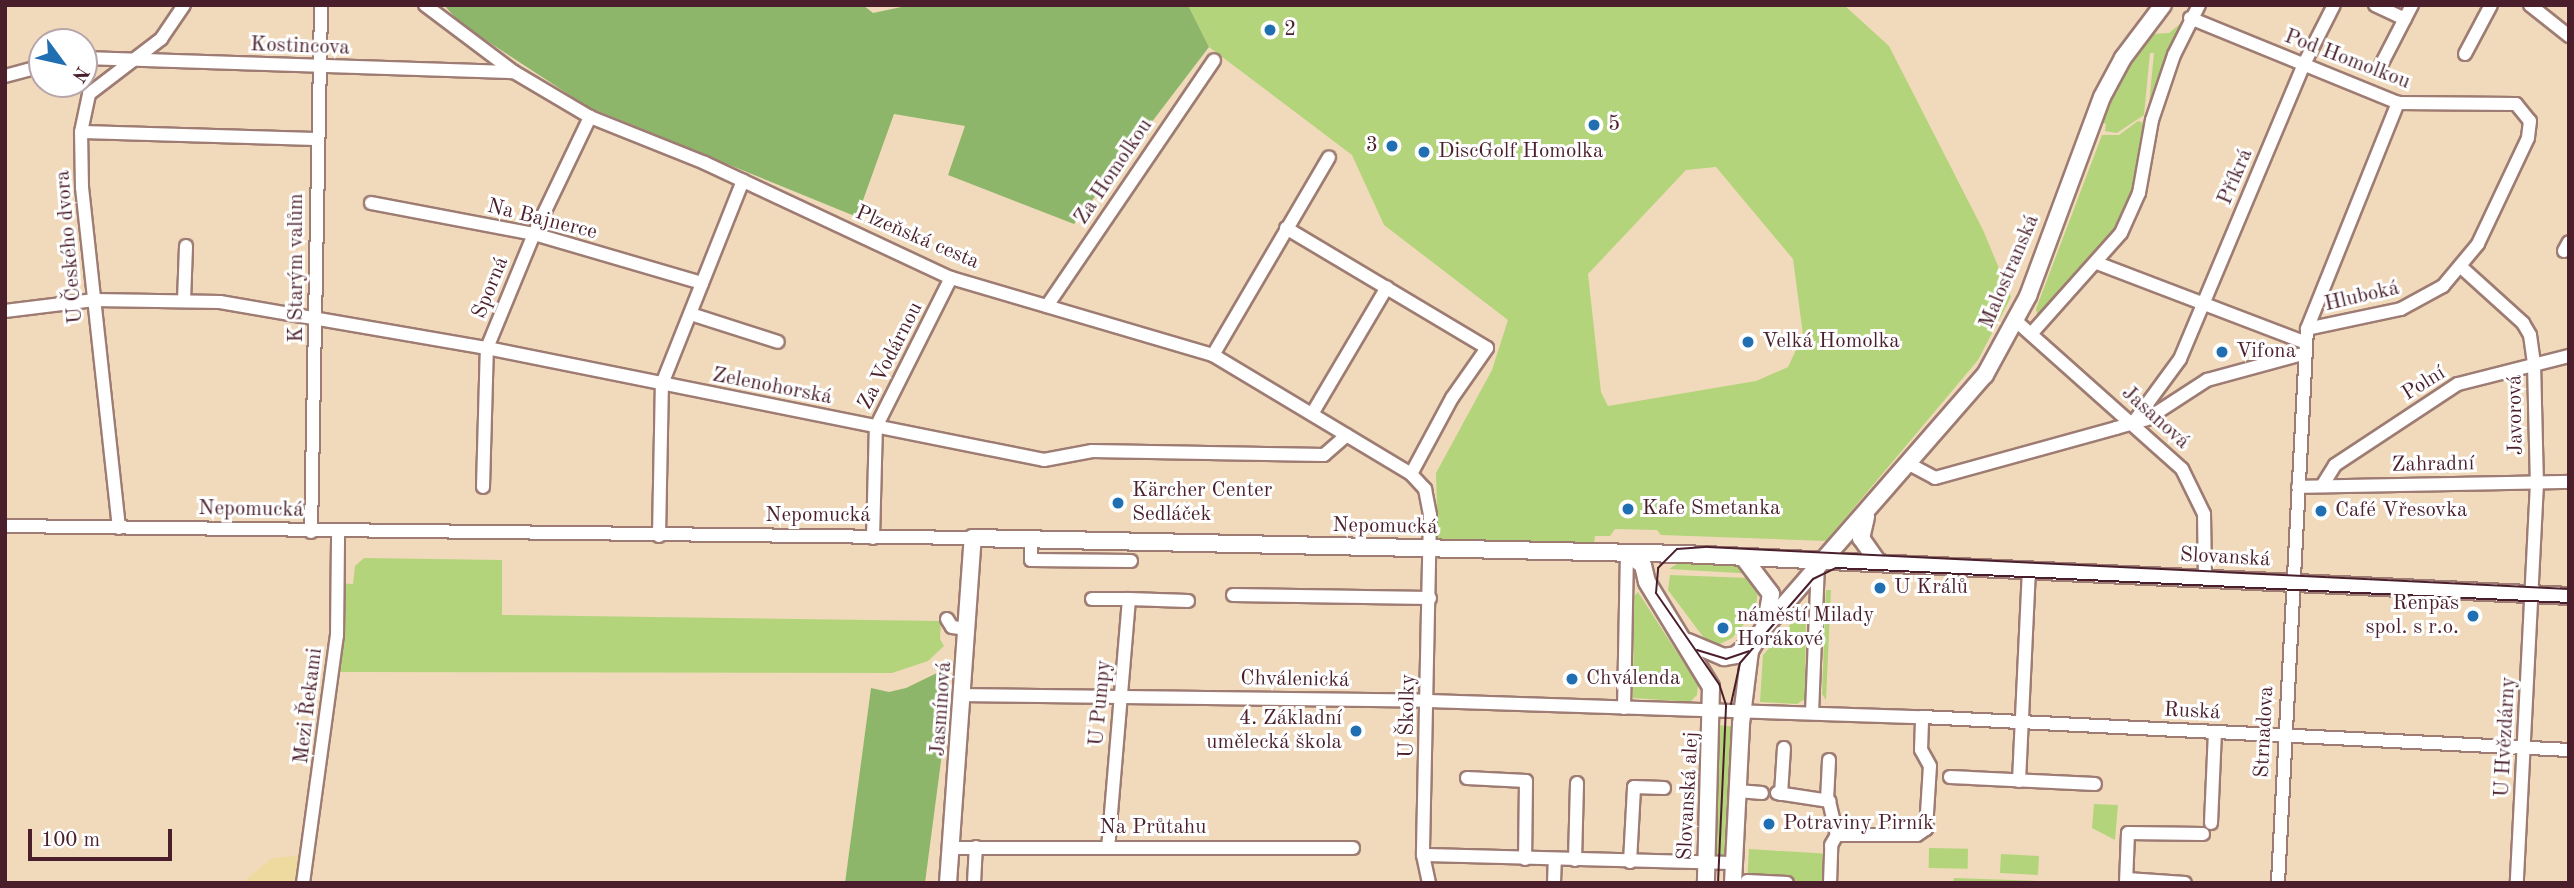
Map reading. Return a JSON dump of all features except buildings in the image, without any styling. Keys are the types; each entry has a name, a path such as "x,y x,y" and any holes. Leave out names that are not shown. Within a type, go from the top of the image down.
{"main road":[{"name":"Malostranská","path":"1821,563 1911,465 1985,375 2016,321 2102,97 2163,5"},
{"path":"1871,509 1861,538 1878,562"},
{"name":"Nepomucká","path":"972,538 1628,555"},
{"name":"Jasmínová","path":"948,883 964,695 972,538"},
{"path":"1628,555 1743,557 1821,563"},
{"path":"1628,555 1641,563 1710,683 1711,711"},
{"path":"1646,575 1658,555"},
{"path":"1740,882 1735,863 1742,711 1748,659 1772,600 1758,572 1743,557"},
{"name":"Slovanská","path":"1821,563 1878,562 2569,596"},
{"path":"1682,637 1703,652 1724,657 1740,652 1821,563"},
{"name":"Slovanská alej","path":"1706,883 1711,711"}],"street":[{"name":"U Českého dvora","path":"119,528 82,188 81,132 89,94 161,39 184,5"},
{"name":"K Starým valům","path":"311,532 321,5"},
{"name":"Plzeňská cesta","path":"425,5 514,72 590,117 743,180 951,278 1213,355 1411,474"},
{"name":"Malostranská","path":"2031,334 2121,233 2138,193 2152,120 2190,18 2199,5"},
{"name":"Příkrá","path":"2204,303 2303,66 2334,5"},
{"path":"2375,5 2405,19"},
{"path":"2381,65 2412,5"},
{"path":"2465,54 2490,5"},
{"path":"2530,5 2569,36"},
{"name":"Pod Homolkou","path":"2190,18 2398,103 2516,104 2530,121"},
{"name":"Kostincova","path":"98,59 514,72"},
{"name":"Za Homolkou","path":"1047,306 1214,60"},
{"path":"5,76 28,70"},
{"name":"Strnadova","path":"2278,883 2283,735 2305,341 2398,103"},
{"name":"Sporná","path":"484,487 487,348 534,234 590,117"},
{"name":"Hluboká","path":"1911,465 1935,478 2147,419 2207,380 2430,296 2478,244 2528,138 2530,121"},
{"path":"81,132 317,139"},
{"path":"1213,355 1329,157"},
{"path":"659,536 662,384 743,180"},
{"name":"Na Bajnerce","path":"371,203 534,234 702,283"},
{"path":"1286,228 1487,348 1452,398 1411,474 1425,488 1430,549"},
{"path":"184,301 186,246"},
{"path":"2097,262 2305,341"},
{"name":"Javorová","path":"2460,266 2523,323 2534,363 2537,483 2532,594"},
{"name":"Za Vodárnou","path":"873,538 876,427 951,278"},
{"path":"1312,414 1387,287"},
{"name":"Zelenohorská","path":"5,311 94,300 184,301 317,317 487,348 1044,460 1092,451 1324,455 1347,435"},
{"path":"2133,423 2180,359 2204,303"},
{"path":"691,314 778,342"},
{"name":"Jasanová","path":"2016,321 2175,460 2198,496 2206,524 2205,578"},
{"name":"Polní","path":"2322,486 2335,465 2458,384 2569,356"},
{"name":"Zahradní","path":"2298,487 2569,482"},
{"name":"Nepomucká","path":"5,526 311,532 972,538"},
{"name":"Mezi Řekami","path":"303,883 337,636 338,532"},
{"path":"1031,540 1031,560 1131,561"},
{"name":"U Školky","path":"1429,883 1423,855 1430,549"},
{"path":"1628,555 1624,708 1812,713 1821,563"},
{"path":"2019,781 2029,569"},
{"name":"U Hvězdárny","path":"2517,883 2532,594"},
{"path":"1233,595 1430,598"},
{"path":"1092,599 1188,601"},
{"name":"U Pumpy","path":"1108,847 1129,599"},
{"path":"947,619 951,627 968,629"},
{"name":"Chválenická","path":"964,695 1427,701 1624,708"},
{"name":"Ruská","path":"1812,713 1922,716 2569,750"},
{"path":"1837,835 1925,832 1930,766 1921,750 1922,716"},
{"path":"2211,823 2215,732"},
{"path":"1784,748 1779,794 1827,800"},
{"path":"1829,760 1827,800 1837,835 1831,845 1830,883"},
{"path":"1950,777 2095,784"},
{"path":"1467,778 1526,782 1525,859"},
{"path":"1575,860 1577,783"},
{"path":"1630,862 1634,787 1664,788"},
{"path":"1738,791 1762,793"},
{"path":"2185,883 2127,881 2128,833 2203,834"},
{"path":"974,883 975,847"},
{"name":"Na Průtahu","path":"953,848 1353,848"},
{"path":"1423,855 1735,863"},
{"path":"1554,883 1555,860"},
{"path":"1740,882 1787,883"}],"green space":[{"path":"444,5 863,5 873,13 911,5 1188,5 1209,47 1074,224 948,175 965,126 894,114 857,217 588,107 461,24"},
{"path":"1188,5 1844,5 1889,46 1983,230 2011,297 1978,360 1826,541 1661,535 1657,530 1615,529 1610,536 1595,536 1594,545 1438,541 1436,473 1492,370 1508,320 1384,225 1352,155 1209,47","holes":["1716,167 1793,259 1803,335 1788,367 1756,381 1608,406 1601,392 1588,274 1686,170"]},
{"path":"2181,23 2148,114 2154,53 2150,53 2144,115 2117,133 2105,131 2106,124 2101,122 2107,103 2132,60 2151,34 2169,33"},
{"path":"2138,121 2147,124 2131,201 2112,237 2038,319 2036,309 2102,135 2119,135"},
{"path":"364,558 502,560 502,615 941,621 940,639 944,646 928,661 892,673 333,672 337,583 353,584 355,566"},
{"path":"1680,562 1744,565 1755,574 1669,569"},
{"path":"1670,575 1750,578 1758,592 1755,611 1732,638 1720,644 1707,642 1668,590"},
{"path":"1826,590 1831,590 1826,700 1822,694"},
{"path":"1638,592 1698,685 1697,695 1690,702 1633,698 1634,596"},
{"path":"1806,607 1805,699 1797,704 1760,702 1763,655"},
{"path":"941,671 943,746 925,883 845,883 871,688 889,692 906,688"},
{"path":"1717,725 1738,727 1730,855 1724,859 1712,852"},
{"path":"2094,804 2118,805 2115,840 2092,828"},
{"path":"1929,848 1968,849 1968,869 1929,868"},
{"path":"1749,849 1831,854 1830,883 1747,883"},
{"path":"2001,854 2039,856 2038,875 2000,873"},
{"path":"1954,878 2071,882 1953,883"}],"sand":[{"path":"308,855 302,883 242,883 272,858"}],"tram line":[{"path":"1718,883 1726,705 1719,684 1656,593 1658,568 1677,549 1708,547 2569,589"},
{"path":"1731,704 1740,663 1813,579 1836,568 2569,603"},
{"path":"1697,650 1726,659 1749,651"}],"place":[{"name":"2","path":"1270,30"},
{"name":"5","path":"1594,125"},
{"name":"3","path":"1392,146"},
{"name":"DiscGolf Homolka","path":"1424,152"},
{"name":"Velká Homolka","path":"1748,342"},
{"name":"Vifona","path":"2222,352"},
{"name":"Kärcher Center Sedláček","path":"1118,503"},
{"name":"Kafe Smetanka","path":"1628,509"},
{"name":"Café Vřesovka","path":"2321,511"},
{"name":"U Králů","path":"1880,588"},
{"name":"Renpas spol. s r.o.","path":"2473,616"},
{"name":"náměstí Milady Horákové","path":"1723,628"},
{"name":"Chválenda","path":"1572,679"},
{"name":"4. Základní umělecká škola","path":"1356,731"},
{"name":"Potraviny Pirník","path":"1769,824"}]}
